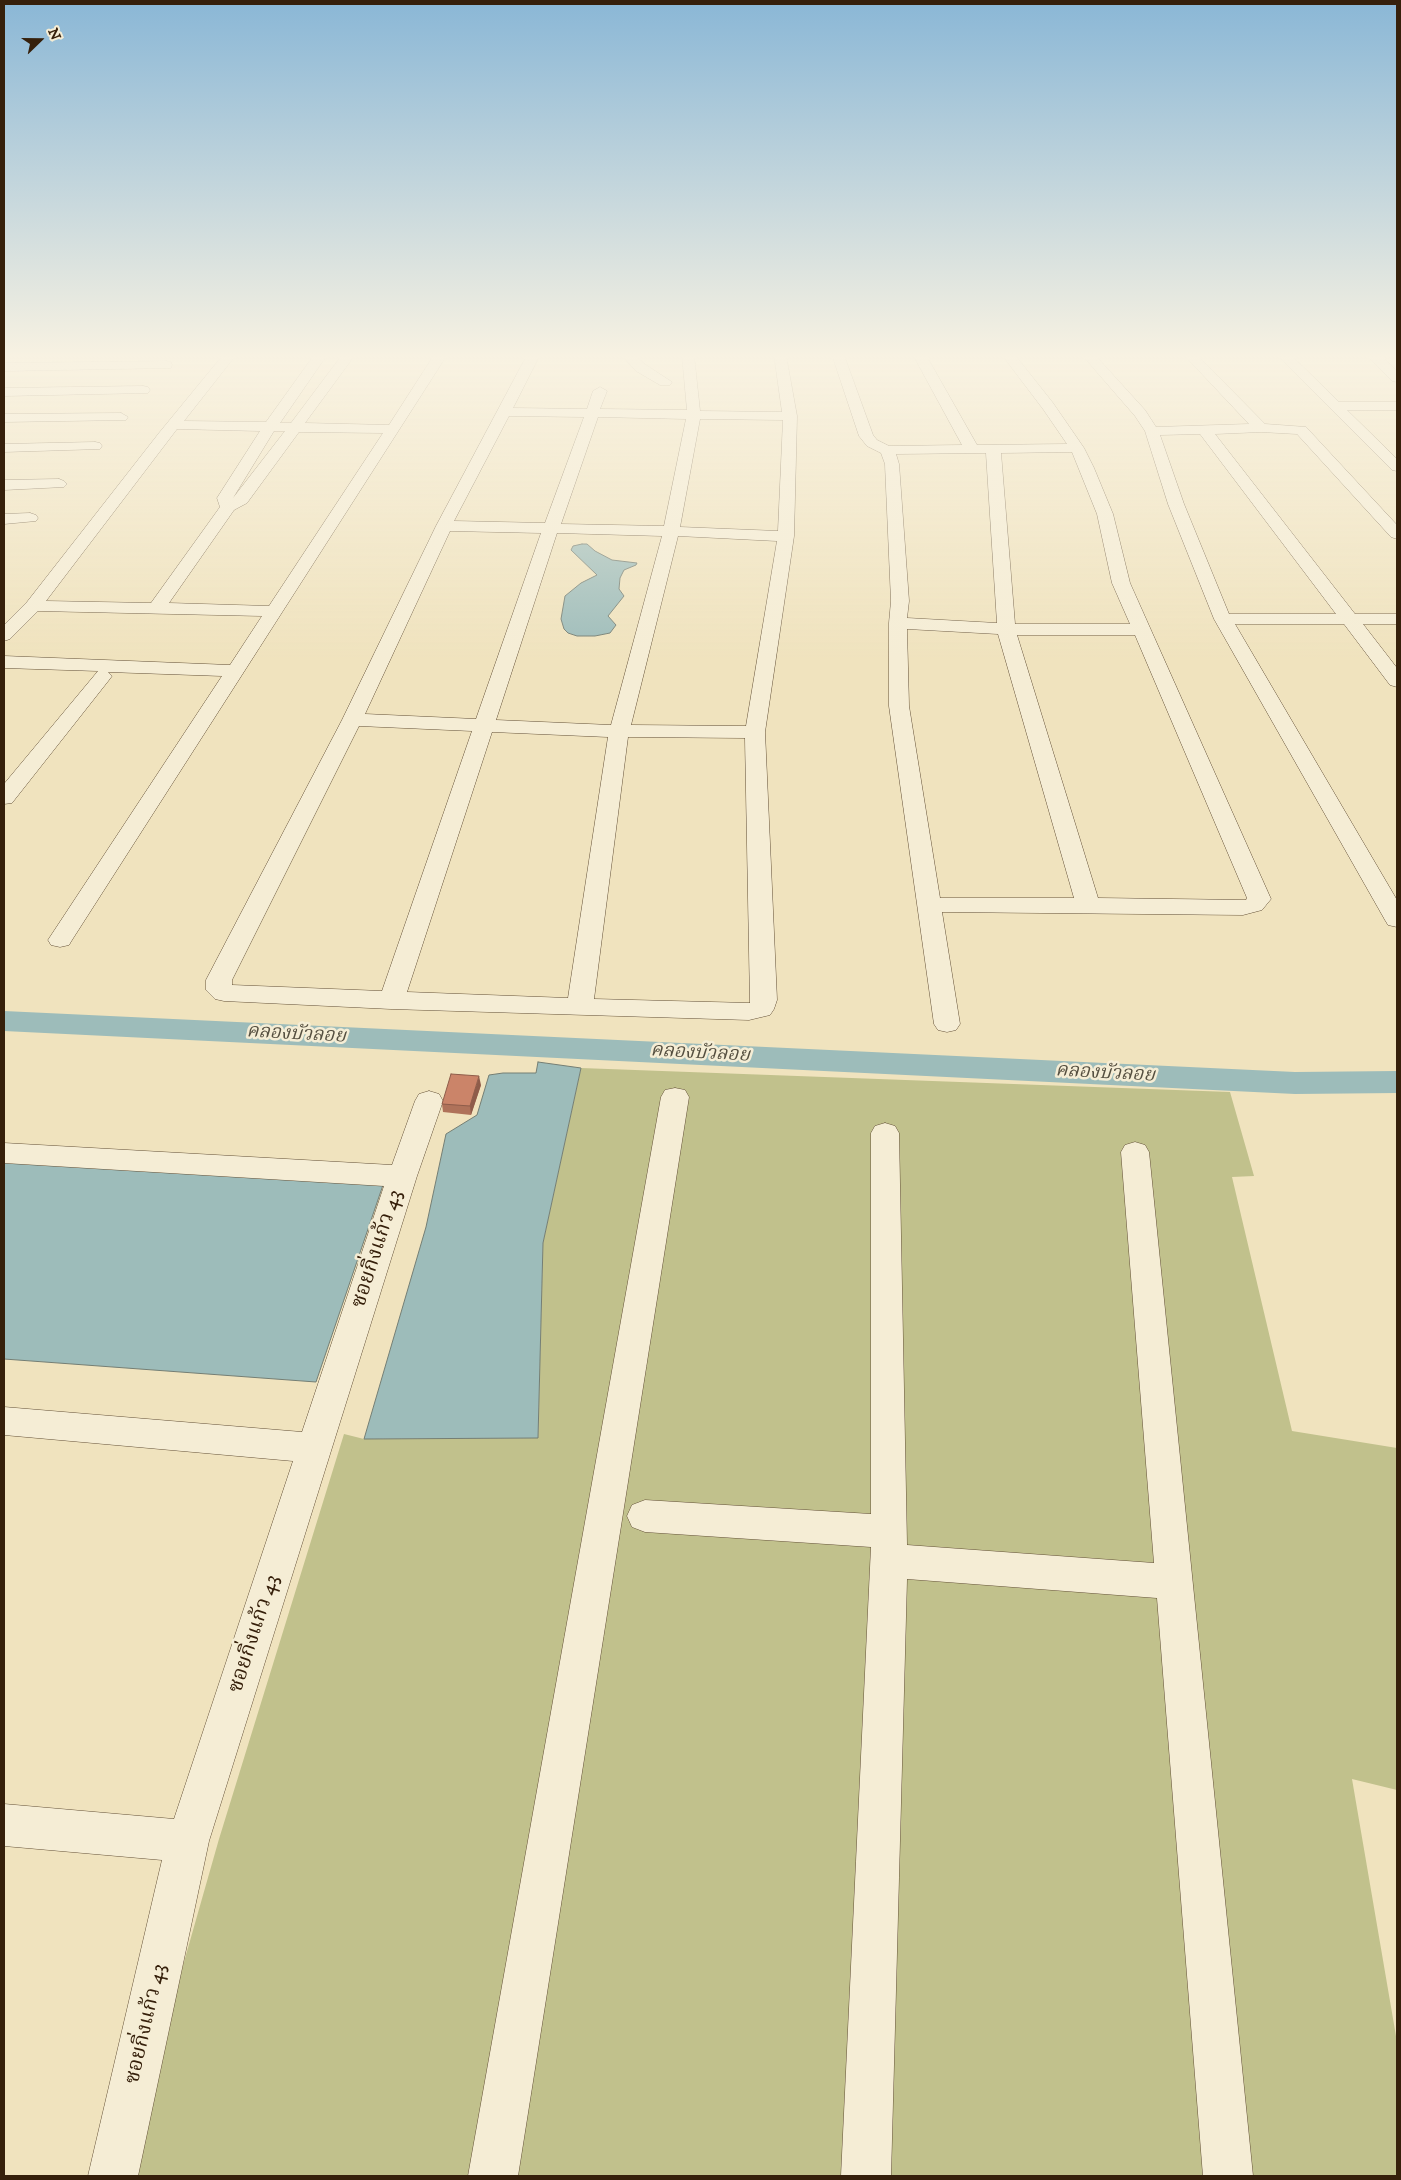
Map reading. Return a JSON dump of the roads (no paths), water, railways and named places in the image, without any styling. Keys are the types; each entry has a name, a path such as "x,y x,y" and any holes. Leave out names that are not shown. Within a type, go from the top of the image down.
{"street":[{"path":"4,636 33,606 148,457"},
{"path":"228,508 225,498 251,457"},
{"path":"156,608 228,508 241,500 274,457"},
{"path":"60,940 375,457"},
{"path":"480,457 444,526 352,720 219,980 219,990 224,993 580,1007 749,1012 761,1009 764,1000 755,732 786,536 789,457"},
{"path":"391,1001 551,528 577,457"},
{"path":"580,1007 619,732 671,531 686,457"},
{"path":"889,457 892,464 900,601 898,623 899,706 947,1024"},
{"path":"994,457 1006,629 1088,905"},
{"path":"928,905 1088,905 1243,908 1254,905 1259,899 1254,883 1121,583 1098,490 1081,457"},
{"path":"1161,457 1176,504 1223,619 1397,920"},
{"path":"1225,457 1397,680"},
{"path":"1327,457 1397,534"},
{"path":"1387,457 1397,467"},
{"path":"4,485 59,484"},
{"path":"4,519 30,518"},
{"path":"444,526 671,531 786,536"},
{"path":"33,606 274,611"},
{"path":"1223,619 1397,619"},
{"path":"898,623 1006,629 1141,630"},
{"path":"4,662 235,671"},
{"path":"4,798 102,676"},
{"path":"352,720 619,732 755,732"},
{"path":"494,2176 675,1097"},
{"name":"ซอยกิ่งแก้ว 43","path":"112,2176 188,1840 402,1176 429,1102"},
{"path":"866,2176 889,1546 885,1133"},
{"path":"1135,1152 1228,2176"},
{"path":"4,1153 402,1176"},
{"path":"4,1421 314,1448"},
{"path":"645,1516 1173,1582"},
{"path":"4,1825 188,1840"}],"water":[{"path":"587,544 595,551 612,560 637,563 624,570 620,578 619,589 624,596 608,616 616,625 610,633 595,636 577,636 568,633 564,629 561,619 565,596 581,583 597,575 571,550 573,546"},
{"path":"538,1062 581,1068 543,1243 538,1438 364,1439 426,1227 446,1134 477,1115 489,1075 536,1073"},
{"path":"4,1160 384,1182 316,1382 4,1359"}],"waterway":[{"name":"คลองบัวลอย","path":"4,1021 1295,1083 1397,1082"}]}
